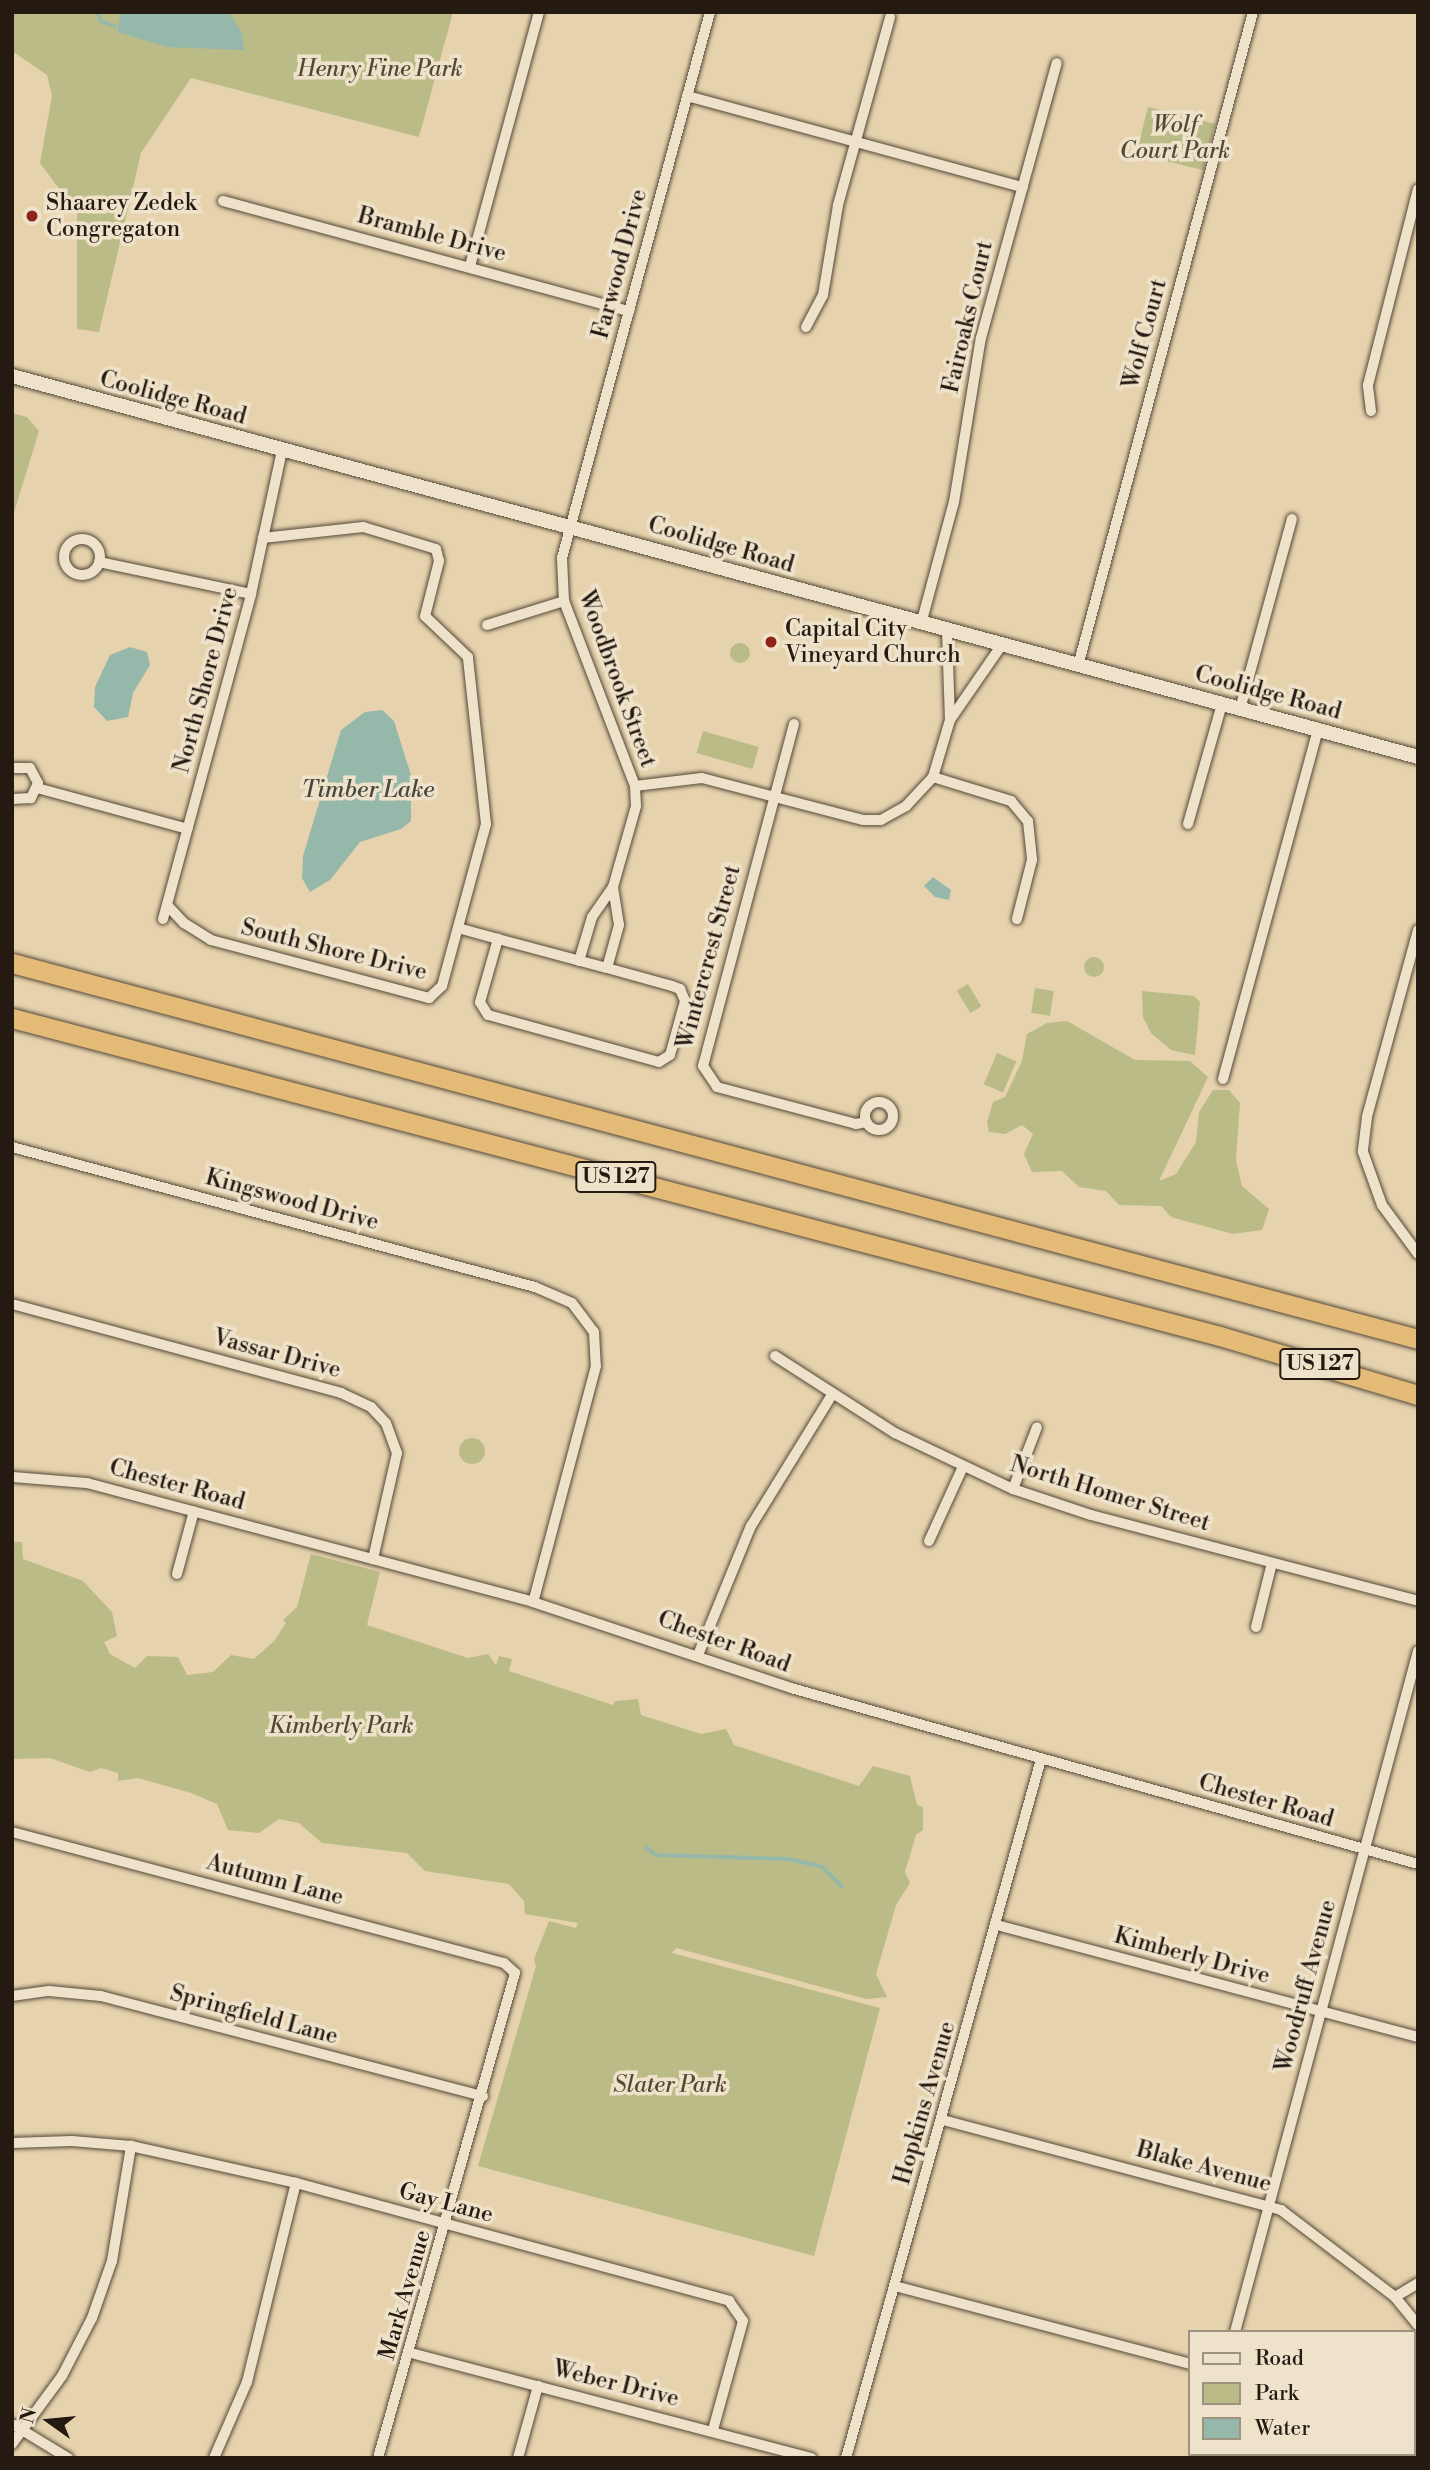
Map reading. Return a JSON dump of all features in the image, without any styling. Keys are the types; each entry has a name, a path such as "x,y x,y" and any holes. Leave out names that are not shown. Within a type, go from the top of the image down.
{"highway":[{"name":"US 127","path":"12,963 1418,1339"},
{"name":"US 127","path":"12,1018 1273,1350 1418,1395"}],"street":[{"path":"470,266 539,12"},
{"name":"Farwood Drive","path":"570,527 710,12"},
{"name":"Wolf Court","path":"1078,666 1253,12"},
{"path":"806,327 823,295 834,222 890,17"},
{"name":"Fairoaks Court","path":"922,624 954,502 974,366 1057,63"},
{"path":"687,96 1023,187"},
{"path":"1371,411 1368,385 1418,189"},
{"name":"Bramble Drive","path":"223,201 629,311"},
{"name":"Coolidge Road","path":"12,376 1418,757"},
{"name":"North Shore Drive","path":"163,919 251,594 282,451"},
{"path":"1240,709 1292,519"},
{"name":"South Shore Drive","path":"167,905 184,923 211,940 425,997 436,994 442,986 458,928 488,813 468,657 425,616 439,561 436,549 363,527 263,538"},
{"name":"Woodbrook Street","path":"570,527 561,569 564,601 635,786 634,816 613,887 596,908 579,961"},
{"path":"99,562 251,594"},
{"path":"486,625 564,601"},
{"path":"947,631 950,720"},
{"path":"635,786 702,778 874,821 906,806 933,777 950,720 1001,646"},
{"path":"1188,824 1222,704"},
{"name":"Wintercrest Street","path":"793,724 745,902 739,943 704,1052 706,1075 717,1087 856,1124 866,1122"},
{"path":"1223,1079 1318,730"},
{"path":"12,768 30,768 37,777 37,788 25,801 12,799"},
{"path":"933,777 1011,801 1028,821 1032,860 1017,919"},
{"path":"37,788 188,828"},
{"name":"Woodbrook Street","path":"607,968 619,915 613,887"},
{"path":"596,908 609,905 619,915"},
{"path":"458,928 607,968 683,992 685,1001 670,1055 659,1062 488,1015 480,1002 498,939"},
{"path":"1416,1249 1375,1191 1363,1144 1418,930"},
{"name":"Kingswood Drive","path":"12,1147 560,1295 587,1318 597,1346 596,1366 533,1602"},
{"name":"Vassar Drive","path":"12,1304 341,1393 371,1407 386,1423 397,1454 373,1559"},
{"name":"North Homer Street","path":"775,1356 832,1395 962,1469 1013,1489 1272,1563 1418,1601"},
{"path":"698,1655 751,1526 832,1395"},
{"path":"1013,1489 1037,1427"},
{"path":"929,1541 962,1469"},
{"name":"Chester Road","path":"12,1477 86,1483 533,1602 791,1688 1418,1864"},
{"path":"177,1574 194,1511"},
{"path":"1256,1627 1272,1563"},
{"name":"Woodruff Avenue","path":"1236,2330 1418,1651"},
{"name":"Hopkins Avenue","path":"846,2458 943,2120 1041,1759"},
{"name":"Autumn Lane","path":"12,1832 504,1963 515,1973 516,1980"},
{"name":"Kimberly Drive","path":"997,1925 1418,2038"},
{"name":"Mark Avenue","path":"378,2458 411,2353 516,1980"},
{"name":"Springfield Lane","path":"12,1996 49,1991 101,1996 483,2096"},
{"name":"Blake Avenue","path":"943,2120 1281,2210 1395,2297 1418,2325"},
{"name":"Gay Lane","path":"12,2143 72,2141 131,2146 296,2183 706,2294 736,2306 742,2330 713,2430"},
{"path":"12,2444 62,2376 92,2318 112,2261 131,2146"},
{"path":"214,2458 247,2382 296,2183"},
{"path":"1395,2297 1418,2283"},
{"path":"895,2286 1188,2363"},
{"name":"Weber Drive","path":"411,2353 713,2430 811,2458"},
{"path":"518,2458 538,2386"},
{"path":"12,2424 68,2458"}],"green space":[{"name":"Henry Fine Park","path":"12,12 453,12 419,137 191,78 141,153 99,332 77,329 77,213 40,163 52,96 47,75 12,51"},
{"name":"Wolf Court Park","path":"1148,107 1215,124 1203,170 1136,154"},
{"path":"12,413 27,417 39,431 12,519"},
{"path":"736,643 744,643 750,653 744,663 736,663 730,657 730,649"},
{"path":"703,731 759,747 752,769 697,753"},
{"path":"1094,957 1101,960 1104,967 1101,974 1094,977 1087,974 1084,967 1087,960"},
{"path":"968,984 981,1006 970,1013 957,991"},
{"path":"1035,988 1054,991 1050,1016 1031,1013"},
{"path":"1142,991 1194,996 1200,1002 1195,1055 1171,1050 1151,1033 1143,1017"},
{"path":"1067,1021 1135,1060 1190,1061 1208,1077 1159,1181 1176,1174 1196,1142 1199,1112 1213,1090 1229,1090 1240,1103 1236,1160 1242,1186 1269,1209 1262,1230 1233,1234 1171,1217 1161,1206 1119,1205 1106,1191 1079,1187 1062,1171 1032,1172 1024,1154 1033,1134 1022,1125 1005,1134 989,1132 987,1122 993,1102 1005,1097 1022,1061 1027,1034 1047,1023"},
{"path":"997,1053 1016,1061 1003,1093 984,1084"},
{"path":"472,1438 481,1442 485,1451 481,1460 472,1464 463,1460 459,1451 463,1442"},
{"name":"Kimberly Park","path":"12,1542 22,1542 23,1559 83,1581 112,1612 117,1636 104,1642 110,1654 135,1668 147,1656 178,1657 187,1675 213,1672 231,1655 254,1659 274,1641 286,1623 283,1620 297,1607 311,1554 380,1572 367,1625 468,1658 488,1654 496,1665 499,1656 512,1659 509,1671 613,1705 615,1701 638,1699 641,1715 701,1734 726,1729 734,1745 859,1786 873,1766 910,1776 917,1805 923,1807 923,1830 916,1835 905,1872 910,1883 896,1905 876,1974 887,1997 866,1999 676,1948 672,1953 880,2008 814,2256 478,2166 536,1966 534,1959 549,1921 576,1928 578,1923 525,1914 524,1901 509,1884 425,1871 407,1853 322,1843 299,1823 279,1819 259,1833 228,1830 217,1804 191,1793 138,1778 118,1781 118,1773 101,1768 90,1772 50,1758 12,1759 12,1560 17,1559 12,1559"}],"water":[{"path":"121,12 229,12 242,33 244,50 167,47 117,32"},
{"path":"130,647 147,652 150,665 133,693 128,717 107,721 94,707 95,687 110,655"},
{"name":"Timber Lake","path":"382,710 394,721 411,775 411,821 401,829 360,842 330,880 310,892 302,878 303,856 341,730 365,712"},
{"path":"933,877 951,890 949,900 935,897 924,886"}],"waterway":[{"path":"98,12 101,21 115,26"},
{"path":"646,1847 656,1855 789,1859 823,1867 842,1886"}],"place":[{"name":"Shaarey Zedek Congregaton","path":"32,216"},
{"name":"Capital City Vineyard Church","path":"771,642"}],"park label":[{"name":"Slater Park","path":"670,2085"}]}
